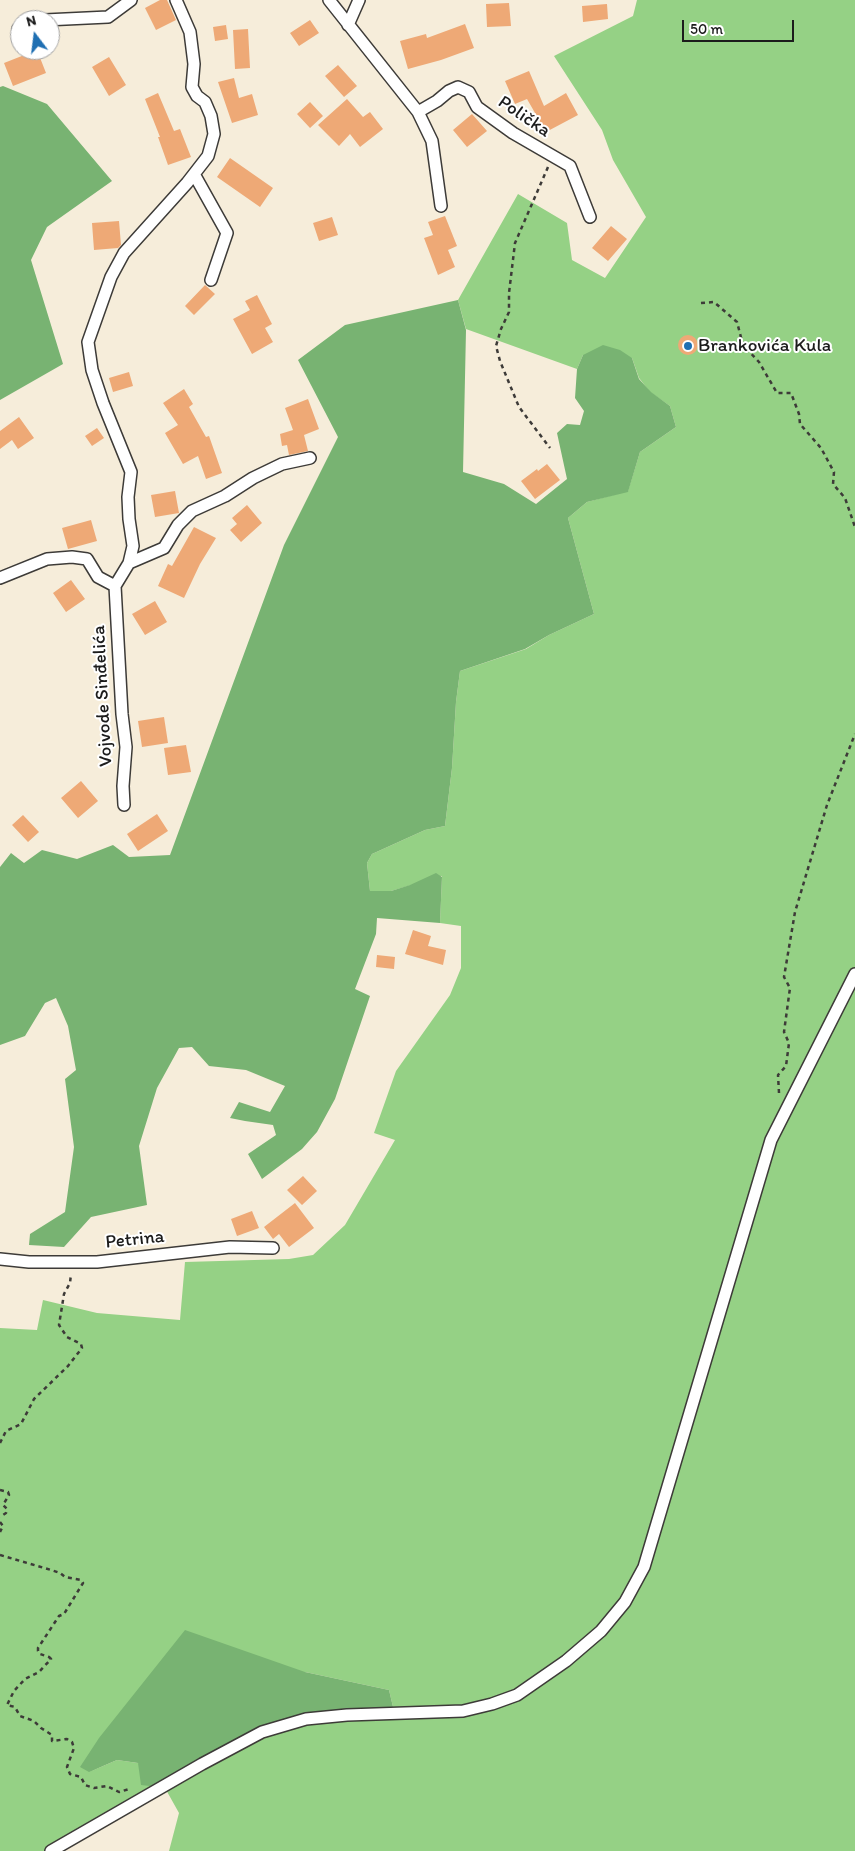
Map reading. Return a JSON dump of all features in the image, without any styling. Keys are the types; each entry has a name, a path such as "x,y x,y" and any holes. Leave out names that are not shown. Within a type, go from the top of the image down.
{"street":[{"path":"60,19 108,17 131,0"},
{"path":"0,578 46,558 72,557 87,559 98,577 115,586 129,562 133,546 128,497 131,472 94,378 88,342 111,277 124,253 208,156 214,134 211,116 205,102 197,96 192,86 194,64 190,32 176,0"},
{"path":"329,0 418,112 432,141 441,206"},
{"path":"348,25 360,0"},
{"name":"Polička","path":"418,112 437,102 449,91 458,87 469,92 478,107 513,133 570,166 590,217"},
{"path":"194,174 227,233 211,280"},
{"path":"129,562 164,548 178,525 192,511 225,496 253,478 282,464 310,458"},
{"name":"Vojvode Sinđelića","path":"115,586 122,714 126,747 123,786 124,805"},
{"path":"52,1851 262,1732 306,1719 348,1715 464,1711 492,1704 517,1695 566,1661 601,1631 625,1602 644,1567 771,1140 855,974"},
{"name":"Petrina","path":"0,1259 29,1262 97,1262 230,1247 273,1248"}],"path":[{"path":"546,153 549,164 547,172 516,243 509,293 509,312 500,329 496,346 500,361 519,407 550,448"},
{"path":"701,303 714,302 737,322 743,345 759,362 777,393 791,393 799,414 800,424 821,448 834,472 832,484 845,498 855,527"},
{"path":"779,1099 778,1075 786,1066 789,1043 784,1032 790,988 784,977 795,912 827,805 855,734"},
{"path":"0,1443 6,1431 20,1424 34,1398 68,1366 82,1348 81,1344 67,1337 59,1325 64,1294 70,1283 72,1263"},
{"path":"0,1490 9,1495 3,1505 7,1509 6,1513 0,1517"},
{"path":"0,1522 3,1526 0,1532"},
{"path":"0,1555 51,1570 65,1577 83,1582 64,1614 59,1616 38,1648 40,1654 51,1659 39,1672 25,1679 14,1691 7,1704 15,1707 20,1716 34,1721 40,1728 52,1735 52,1741 67,1739 72,1742 74,1748 67,1767 70,1774 81,1777 86,1785 94,1788 107,1786 119,1792 132,1789 148,1796"}],"green space":[{"path":"637,0 855,0 855,969 769,1139 642,1566 623,1601 599,1629 516,1693 463,1709 394,1711 389,1690 305,1672 89,1772 117,1760 138,1763 158,1787 47,1851 0,1851 0,1328 37,1330 43,1300 97,1313 180,1320 185,1262 289,1259 313,1255 345,1225 395,1140 374,1133 396,1071 450,995 461,968 461,926 440,923 442,876 391,891 370,891 367,863 372,854 425,830 445,826 460,671 526,649 549,635 594,614 568,518 587,502 628,491 640,452 676,427 670,406 650,392 639,378 632,358 583,355 577,369 466,329 458,300 518,194 567,223 572,260 605,278 646,217 613,160 602,130 554,56 633,16"},
{"path":"3,86 47,104 112,181 47,227 31,260 63,364 0,400 0,87"},
{"path":"458,300 466,330 463,472 504,484 536,504 567,479 557,433 567,424 580,425 584,411 575,398 577,369 583,355 603,345 620,350 632,358 639,379 651,392 670,406 676,427 640,452 628,492 587,502 568,518 594,614 549,635 525,649 460,671 445,826 425,830 372,854 367,863 370,891 391,891 436,873 442,877 440,923 377,918 376,934 355,989 370,996 335,1099 317,1132 302,1149 262,1179 248,1154 276,1135 273,1125 230,1118 239,1102 270,1112 285,1086 246,1070 209,1066 192,1047 179,1048 157,1088 139,1146 147,1205 91,1217 64,1247 29,1245 30,1234 65,1212 74,1147 65,1079 76,1070 68,1026 56,998 45,1003 25,1036 0,1045 0,867 11,853 24,863 42,850 77,859 113,845 129,857 170,855 284,545 338,437 298,360 345,325"},
{"path":"855,978 855,1851 169,1851 179,1813 165,1788 263,1734 306,1721 464,1713 518,1697 627,1603 773,1140"},
{"path":"185,1630 305,1672 389,1690 394,1711 306,1717 158,1787 141,1785 138,1763 117,1760 89,1772 80,1767 99,1738"}],"building":[{"path":"160,0 167,0 176,20 156,30 145,8"},
{"path":"509,3 511,26 487,27 486,4"},
{"path":"607,4 608,19 583,22 582,6"},
{"path":"310,20 319,33 299,46 290,33"},
{"path":"465,24 474,48 408,69 400,41 426,34 427,38"},
{"path":"226,25 228,39 215,41 213,27"},
{"path":"248,29 250,68 235,69 233,30"},
{"path":"109,57 126,85 109,96 92,67"},
{"path":"12,60 41,60 46,73 13,86 4,63"},
{"path":"338,65 357,86 344,97 325,76"},
{"path":"529,71 544,106 566,93 578,115 546,132 527,99 515,104 505,81"},
{"path":"234,78 239,98 252,94 258,115 232,123 218,82"},
{"path":"158,93 174,131 180,129 191,157 168,165 158,137 160,137 145,99"},
{"path":"347,99 363,117 370,112 383,129 360,147 350,134 339,146 318,125"},
{"path":"310,102 323,116 310,128 297,114"},
{"path":"472,114 487,131 467,147 453,130"},
{"path":"230,158 273,188 260,207 217,177"},
{"path":"445,216 457,246 448,250 455,267 438,275 424,238 433,235 428,222"},
{"path":"332,217 338,235 319,241 313,223"},
{"path":"119,221 121,245 118,248 94,250 92,223"},
{"path":"611,226 627,239 608,261 592,248"},
{"path":"205,285 215,294 194,315 185,306"},
{"path":"257,295 272,324 265,328 273,342 252,354 233,319 250,310 245,301"},
{"name":"Brankovića Kula","path":"684,335 692,335 698,341 698,349 692,355 684,355 678,349 678,341"},
{"path":"129,372 133,386 113,392 109,378"},
{"path":"184,389 193,404 189,407 206,437 209,436 222,473 206,479 198,456 183,464 165,433 178,425 163,403"},
{"path":"308,399 319,429 304,435 308,451 289,455 287,445 282,446 280,434 293,430 285,408"},
{"path":"19,417 34,438 18,449 12,440 0,449 0,431"},
{"path":"97,428 104,438 92,446 85,436"},
{"path":"547,464 560,480 535,499 521,481"},
{"path":"175,491 179,513 155,517 151,495"},
{"path":"247,505 262,523 241,542 230,530 237,524 232,518"},
{"path":"91,520 97,541 68,549 62,528"},
{"path":"194,527 216,538 200,564 184,598 158,586 168,564 172,566"},
{"path":"71,580 85,599 66,612 53,593"},
{"path":"155,601 167,622 145,635 132,614"},
{"path":"164,717 168,743 142,747 138,721"},
{"path":"186,745 191,772 168,775 164,748"},
{"path":"81,781 98,801 78,818 61,798"},
{"path":"157,814 168,831 138,851 127,834"},
{"path":"23,815 39,832 28,842 12,825"},
{"path":"413,930 431,936 428,946 446,950 443,965 405,954"},
{"path":"377,955 395,957 394,969 376,967"},
{"path":"303,1176 317,1191 302,1205 287,1190"},
{"path":"295,1203 314,1228 289,1247 279,1234 273,1239 264,1227"},
{"path":"252,1211 259,1228 237,1236 231,1219"}],"place":[{"name":"Brankovića Kula","path":"688,346"}]}
